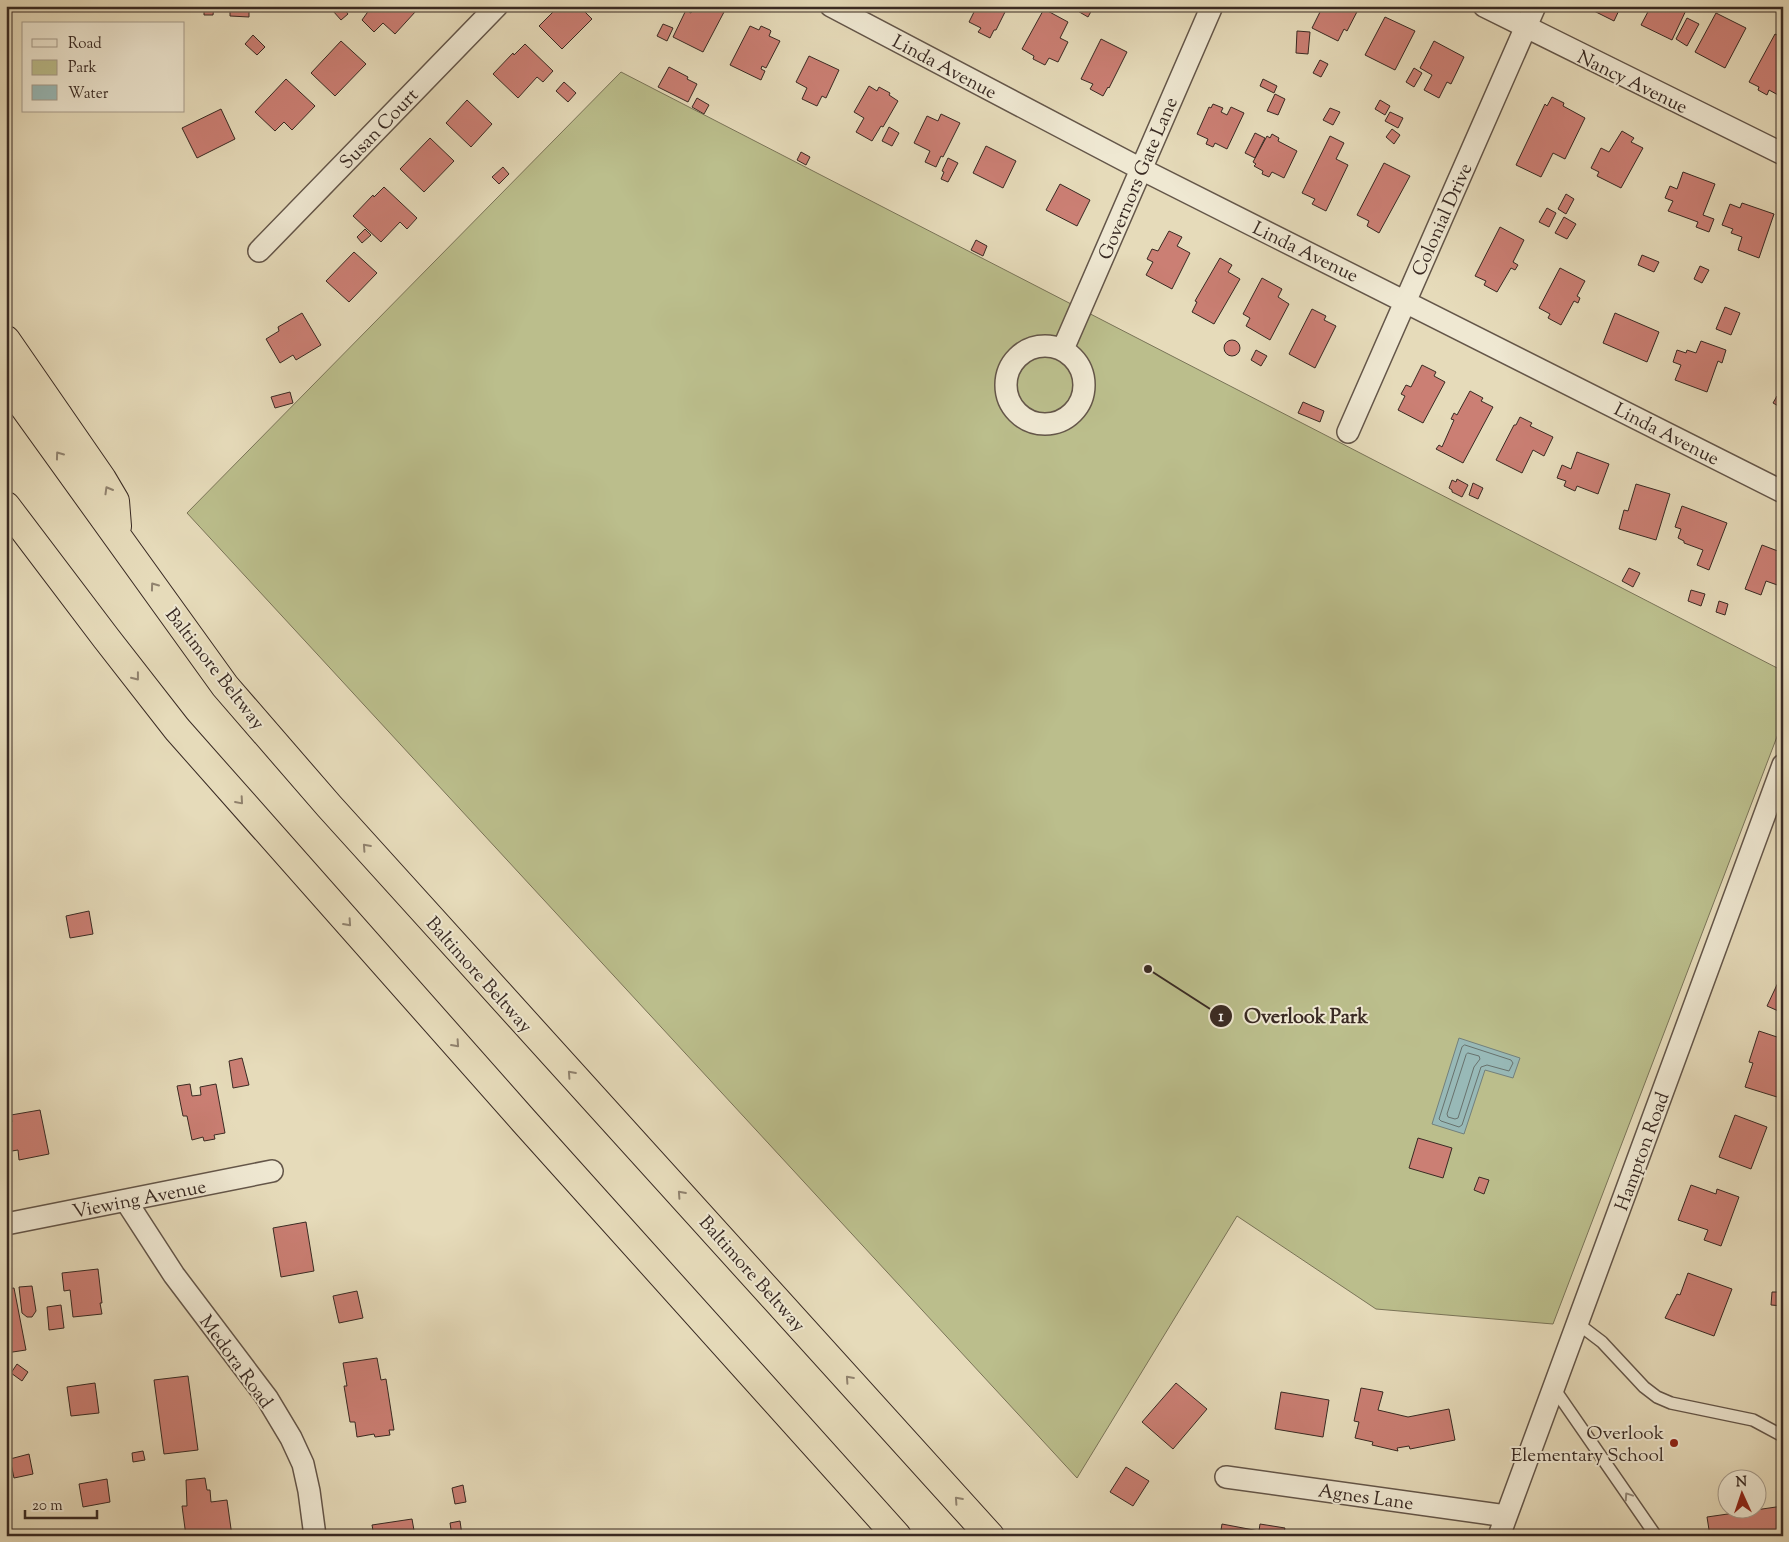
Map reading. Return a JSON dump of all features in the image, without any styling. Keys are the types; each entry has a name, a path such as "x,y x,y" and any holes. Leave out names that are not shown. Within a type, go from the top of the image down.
{"highway":[{"path":"6,340 102,479 115,501 118,537"},
{"name":"Baltimore Beltway","path":"6,382 225,686 329,806 990,1536"},
{"path":"6,506 177,729 530,1128 897,1536"},
{"path":"6,522 106,638"}],"street":[{"name":"Susan Court","path":"259,250 497,6"},
{"name":"Linda Avenue","path":"831,6 1141,169 1783,492"},
{"name":"Governors Gate Lane","path":"1063,349 1212,6"},
{"name":"Nancy Avenue","path":"1484,6 1783,154"},
{"name":"Colonial Drive","path":"1348,432 1535,6"},
{"name":"Hampton Road","path":"1502,1526 1783,765"},
{"name":"Viewing Avenue","path":"6,1224 272,1171"},
{"name":"Medora Road","path":"126,1201 174,1275 267,1398 291,1438 302,1464 309,1491 315,1536"},
{"name":"Agnes Lane","path":"1226,1476 1502,1526"}],"lane":[{"path":"1577,1323 1602,1342 1644,1387 1657,1397 1671,1403 1753,1420 1783,1436"},
{"path":"1554,1387 1656,1536"}],"green space":[{"path":"621,72 1783,671 1783,721 1553,1324 1376,1309 1237,1216 1077,1478 187,513"}],"water":[{"path":"1459,1038 1520,1058 1513,1078 1485,1070 1464,1134 1432,1124"}],"building":[{"path":"204,6 214,6 213,15 204,15"},
{"path":"230,6 249,6 249,17 230,16"},
{"path":"342,6 348,14 341,20 333,11"},
{"path":"372,6 411,6 416,11 395,34 383,23 374,32 362,20"},
{"path":"559,6 579,6 592,19 562,49 539,26"},
{"path":"695,6 713,6 724,12 703,52 673,37 686,10 691,13"},
{"path":"973,6 1008,6 990,38 978,32 981,28 969,22 976,8"},
{"path":"1069,6 1094,6 1088,17"},
{"path":"1323,6 1360,6 1347,31 1344,29 1338,41 1312,28"},
{"path":"1596,6 1621,6 1614,21 1594,11"},
{"path":"1651,6 1688,6 1672,40 1641,25"},
{"path":"1044,9 1068,22 1060,38 1068,42 1058,62 1049,58 1045,65 1033,59 1034,56 1022,49"},
{"path":"1716,13 1746,28 1725,68 1695,52"},
{"path":"1385,17 1415,31 1395,70 1365,55"},
{"path":"1687,18 1699,24 1687,46 1676,39"},
{"path":"663,24 673,28 667,41 657,36"},
{"path":"750,26 759,30 761,26 770,30 769,36 780,41 766,68 762,66 761,69 765,71 761,80 730,65"},
{"path":"1297,31 1310,32 1308,54 1296,53"},
{"path":"1775,34 1783,38 1783,90 1780,96 1769,90 1767,95 1758,90 1759,87 1749,82"},
{"path":"253,35 265,47 257,55 245,44"},
{"path":"1101,39 1127,52 1103,96 1090,89 1093,84 1081,79"},
{"path":"341,41 366,64 335,96 311,73"},
{"path":"1434,41 1464,57 1451,84 1447,82 1439,98 1424,90 1432,75 1420,68"},
{"path":"525,44 553,71 543,82 537,77 518,98 493,74 513,53 514,55"},
{"path":"809,56 839,70 826,98 822,96 817,106 802,99 807,88 796,82"},
{"path":"1320,60 1328,64 1321,77 1313,73"},
{"path":"669,67 697,84 688,102 658,87"},
{"path":"1414,68 1422,73 1414,87 1406,82"},
{"path":"286,79 315,106 292,130 284,122 275,131 255,112"},
{"path":"1263,79 1277,86 1274,93 1260,86"},
{"path":"564,82 576,93 568,102 556,91"},
{"path":"869,86 877,91 879,87 890,93 889,95 898,101 883,127 881,126 872,141 856,132 864,118 854,112"},
{"path":"1275,94 1285,99 1278,115 1267,111"},
{"path":"1552,97 1564,103 1563,106 1585,118 1565,159 1553,153 1541,177 1516,165 1545,104 1547,106"},
{"path":"697,98 709,105 704,114 692,107"},
{"path":"467,100 492,124 471,147 446,123"},
{"path":"1380,100 1390,106 1385,115 1375,109"},
{"path":"1213,104 1223,108 1221,112 1227,115 1231,107 1244,113 1227,149 1215,143 1213,147 1206,144 1208,139 1197,134 1209,107 1211,108"},
{"path":"1330,108 1340,112 1333,125 1323,120"},
{"path":"221,109 235,139 197,158 182,128"},
{"path":"1390,112 1403,118 1398,128 1385,121"},
{"path":"941,114 960,123 936,167 925,162 930,151 914,143 927,116 938,121"},
{"path":"889,127 899,133 892,146 882,141"},
{"path":"1392,129 1400,135 1394,144 1386,137"},
{"path":"1622,131 1634,138 1631,142 1643,148 1621,188 1597,176 1599,172 1591,168 1601,148 1609,152"},
{"path":"1255,133 1265,138 1255,158 1245,153"},
{"path":"1272,134 1279,138 1278,141 1297,151 1284,178 1272,172 1269,177 1262,174 1263,171 1254,166 1256,164 1253,162 1267,136 1270,138"},
{"path":"1330,136 1344,143 1336,159 1348,165 1326,211 1312,204 1315,199 1302,193"},
{"path":"430,138 454,161 424,192 400,169"},
{"path":"986,146 1016,161 1003,188 973,173"},
{"path":"801,152 810,157 806,165 797,160"},
{"path":"948,158 958,163 948,182 941,179 944,172 942,171"},
{"path":"1384,163 1410,176 1379,233 1367,226 1369,221 1357,215"},
{"path":"503,167 509,174 499,184 492,177"},
{"path":"1683,172 1715,184 1703,215 1714,219 1709,232 1696,227 1698,222 1668,211 1673,201 1665,198 1670,186 1677,189"},
{"path":"1060,184 1090,200 1077,226 1046,210"},
{"path":"384,187 417,218 407,229 400,222 381,242 353,216 373,195 374,197"},
{"path":"1566,194 1574,199 1566,214 1558,209"},
{"path":"1742,203 1774,214 1759,258 1738,250 1742,237 1731,233 1733,229 1722,225 1730,204 1740,208"},
{"path":"1547,208 1556,213 1549,227 1539,222"},
{"path":"1564,217 1576,224 1567,239 1555,233"},
{"path":"1500,227 1524,240 1513,262 1518,265 1515,270 1511,268 1497,292 1484,285 1486,281 1475,276"},
{"path":"365,229 371,235 362,243 357,237"},
{"path":"1169,231 1182,237 1177,246 1190,253 1172,289 1146,275 1153,262 1147,259 1152,249 1158,251"},
{"path":"976,240 987,246 983,256 971,250"},
{"path":"354,252 377,273 349,302 326,281"},
{"path":"1642,255 1659,262 1654,272 1638,265"},
{"path":"1220,258 1232,265 1228,272 1240,279 1214,324 1192,312 1197,302 1195,301"},
{"path":"1700,266 1709,270 1702,283 1694,279"},
{"path":"1560,268 1585,281 1577,296 1580,298 1578,303 1574,301 1561,325 1548,318 1550,314 1539,308"},
{"path":"1262,278 1282,289 1278,297 1289,304 1270,340 1246,326 1250,318 1243,314"},
{"path":"1725,307 1740,313 1731,335 1716,329"},
{"path":"1312,309 1326,316 1324,320 1336,326 1315,368 1289,354"},
{"path":"302,313 321,345 296,360 293,355 280,363 266,339 279,331 278,327"},
{"path":"1615,313 1659,332 1647,362 1603,343"},
{"path":"1229,340 1235,340 1240,345 1238,354 1229,356 1224,351 1224,345"},
{"path":"1701,341 1726,350 1722,363 1718,361 1707,392 1675,380 1681,365 1673,362 1677,350 1686,353 1687,350 1696,353"},
{"path":"1256,350 1267,356 1261,366 1251,360"},
{"path":"1422,365 1436,372 1434,376 1445,382 1423,423 1398,410 1405,396 1401,394 1406,385 1411,387"},
{"path":"1470,391 1483,398 1481,401 1493,407 1463,463 1436,449 1439,445 1442,447 1454,420 1451,419 1454,413 1457,415"},
{"path":"290,392 293,403 275,408 271,397"},
{"path":"1777,396 1783,398 1782,408 1773,403"},
{"path":"1303,402 1324,411 1320,422 1298,413"},
{"path":"1520,417 1532,423 1530,426 1553,437 1544,456 1533,450 1522,473 1496,460"},
{"path":"1577,452 1609,464 1598,494 1577,486 1575,491 1564,486 1566,481 1557,478 1562,465 1571,469"},
{"path":"1457,479 1468,485 1462,497 1452,492 1449,488 1452,480 1456,482"},
{"path":"1473,483 1483,488 1478,499 1469,495"},
{"path":"1636,484 1670,494 1656,540 1619,529 1624,510 1628,511"},
{"path":"1682,506 1727,523 1709,570 1697,565 1703,550 1684,543 1684,541 1678,538 1681,529 1675,527"},
{"path":"1762,545 1783,553 1783,587 1766,581 1761,595 1745,589"},
{"path":"1629,568 1640,573 1633,587 1622,581"},
{"path":"1691,590 1705,594 1701,606 1688,601"},
{"path":"1719,601 1728,604 1725,615 1716,612"},
{"path":"89,911 93,934 70,938 66,916"},
{"path":"1783,972 1783,1013 1767,1006"},
{"path":"1759,1031 1783,1039 1783,1079 1777,1097 1745,1087 1753,1063 1749,1062"},
{"path":"242,1058 249,1085 233,1088 229,1061"},
{"path":"190,1084 192,1096 201,1095 200,1087 216,1084 225,1133 214,1135 215,1139 204,1141 203,1137 192,1140 187,1116 183,1116 177,1086"},
{"path":"40,1110 49,1154 19,1160 18,1150 6,1152 6,1123 12,1122 11,1115"},
{"path":"1735,1115 1767,1127 1751,1169 1719,1157"},
{"path":"1418,1138 1452,1148 1443,1178 1409,1168"},
{"path":"1479,1177 1489,1180 1484,1194 1474,1190"},
{"path":"1691,1185 1716,1194 1717,1189 1739,1197 1721,1246 1704,1240 1708,1230 1678,1220"},
{"path":"306,1222 314,1271 281,1277 273,1228"},
{"path":"1781,1261 1783,1261 1783,1273 1779,1273"},
{"path":"98,1269 102,1314 73,1317 70,1290 64,1291 62,1273"},
{"path":"1688,1273 1732,1289 1714,1336 1665,1318 1677,1294 1680,1295"},
{"path":"32,1286 36,1311 32,1317 27,1317 22,1313 19,1287"},
{"path":"14,1288 26,1350 6,1353 6,1289"},
{"path":"357,1291 363,1318 339,1323 333,1296"},
{"path":"1772,1292 1783,1292 1783,1306 1771,1305"},
{"path":"61,1305 64,1328 49,1330 47,1307"},
{"path":"377,1358 381,1380 386,1379 394,1430 389,1430 390,1435 375,1437 374,1434 357,1437 355,1422 350,1422 344,1386 347,1386 343,1363"},
{"path":"17,1364 28,1372 22,1381 11,1373"},
{"path":"188,1376 198,1450 164,1454 154,1380"},
{"path":"95,1383 99,1413 71,1416 67,1387"},
{"path":"1176,1383 1207,1409 1173,1449 1142,1422"},
{"path":"1361,1388 1383,1392 1378,1410 1408,1417 1449,1409 1455,1440 1410,1449 1409,1446 1397,1448 1398,1451 1372,1445 1373,1442 1355,1438 1359,1422 1354,1421"},
{"path":"1281,1392 1329,1400 1323,1437 1275,1429"},
{"path":"143,1451 145,1460 133,1462 132,1453"},
{"path":"29,1454 33,1474 14,1478 10,1459"},
{"path":"1126,1467 1149,1481 1133,1506 1110,1492"},
{"path":"205,1478 207,1490 210,1490 211,1502 227,1500 232,1536 186,1536 182,1506 187,1506 186,1480"},
{"path":"107,1479 110,1502 83,1507 79,1484"},
{"path":"463,1485 466,1502 455,1504 452,1488"},
{"path":"1783,1506 1783,1536 1710,1536 1707,1517 1716,1516 1716,1520 1766,1520 1766,1508"},
{"path":"412,1519 415,1536 374,1536 372,1525"},
{"path":"460,1521 462,1535 452,1536 450,1523"},
{"path":"1222,1524 1259,1531 1260,1524 1285,1528 1283,1536 1220,1536"}],"place":[{"name":"Overlook Park","path":"1148,969"},
{"name":"Overlook Elementary School","path":"1674,1443"}]}
